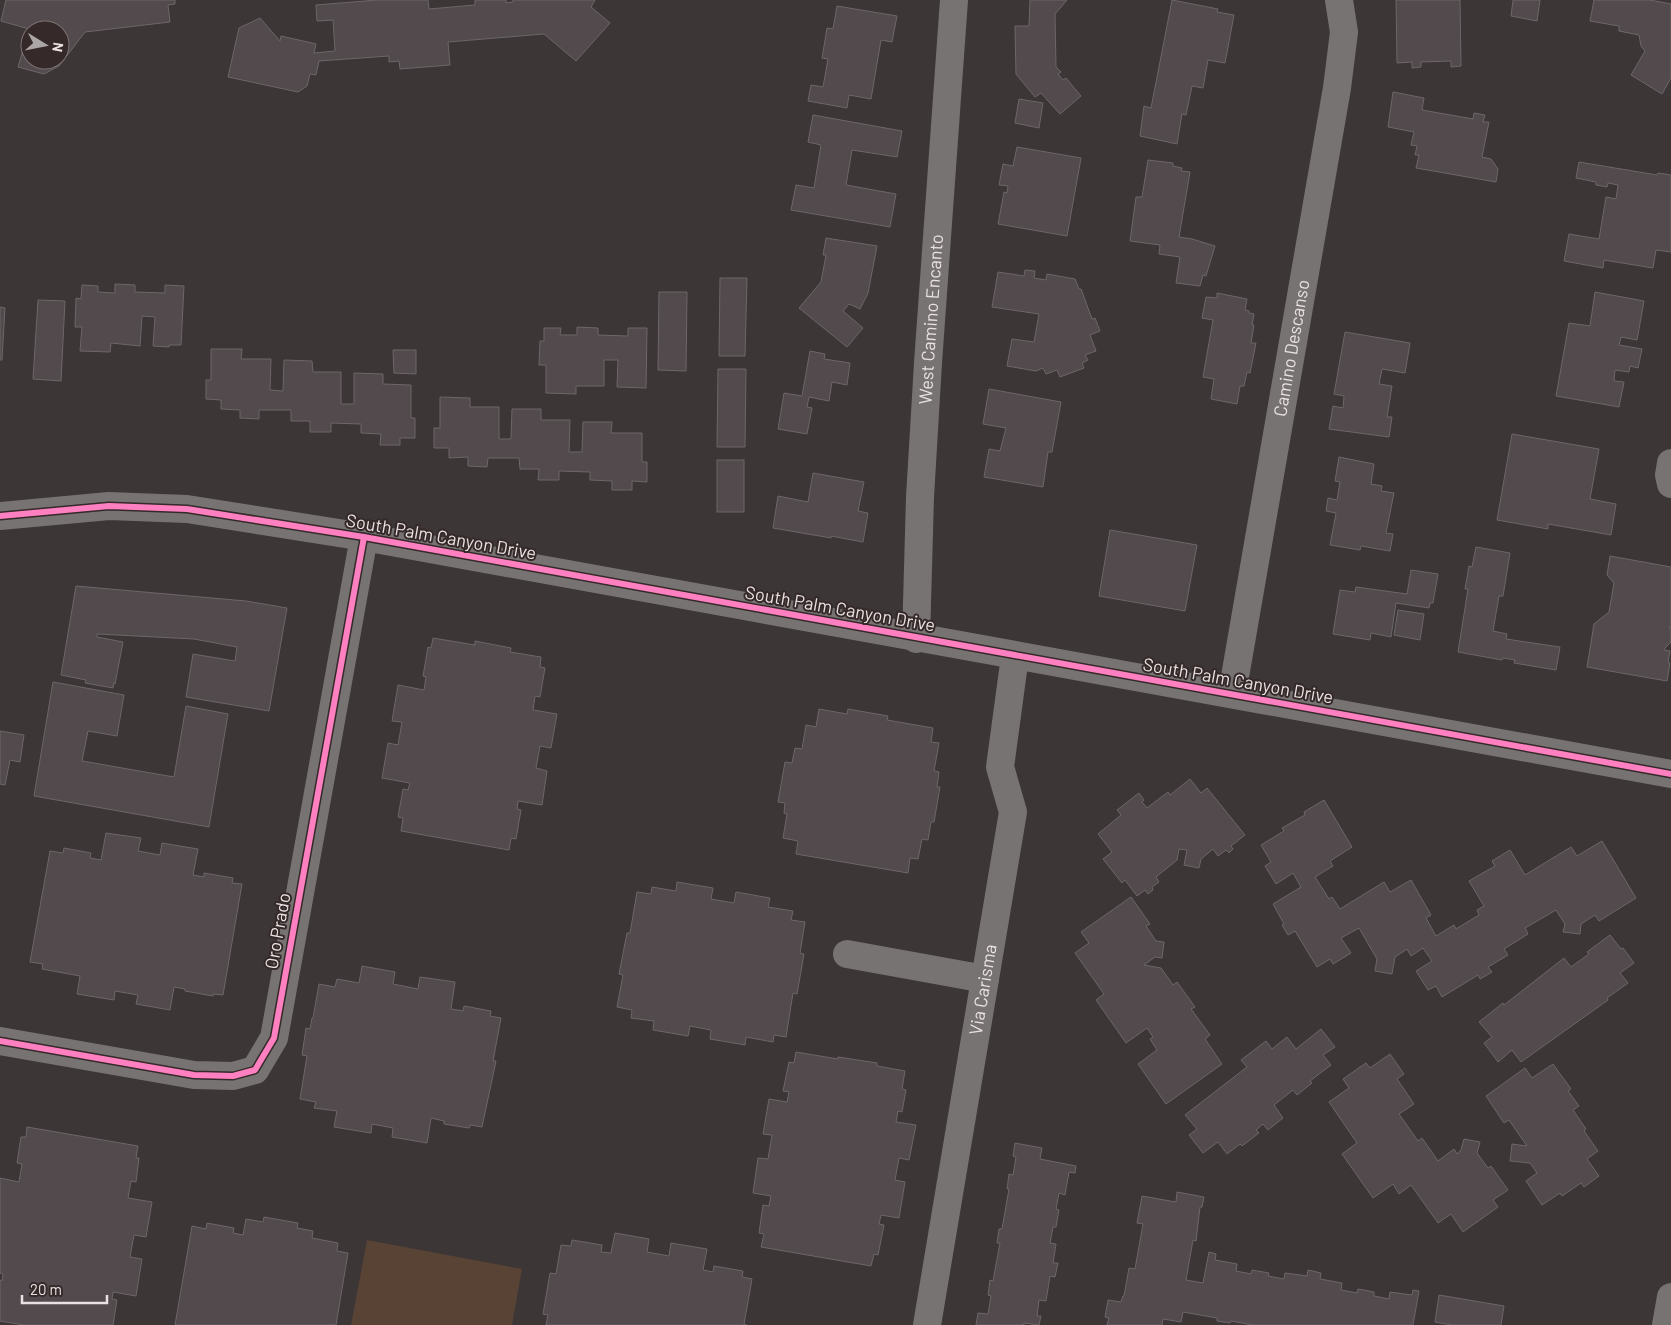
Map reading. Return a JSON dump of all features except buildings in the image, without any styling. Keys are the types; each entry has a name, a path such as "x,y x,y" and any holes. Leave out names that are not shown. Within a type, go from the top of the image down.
{"street":[{"name":"West Camino Encanto","path":"916,639 920,498 928,363 954,0"},
{"name":"Camino Descanso","path":"1232,694 1337,88 1344,32 1339,0"},
{"path":"1671,463 1669,475 1671,484"},
{"name":"South Palm Canyon Drive","path":"0,516 109,506 187,509 364,537 916,639 1671,774"},
{"name":"Oro Prado","path":"0,1041 194,1075 233,1076 255,1070 274,1038 364,537"},
{"name":"Via Carisma","path":"927,1325 1013,812 1000,768 1015,656"},
{"path":"847,954 985,979"},
{"path":"1666,1325 1671,1297"}],"shaded area":[{"path":"367,1240 522,1269 512,1325 351,1325"}],"cycle path":[{"path":"0,516 109,506 187,509 364,537 1671,774"},
{"path":"0,1041 194,1075 233,1076 255,1070 274,1038 364,537"}]}
